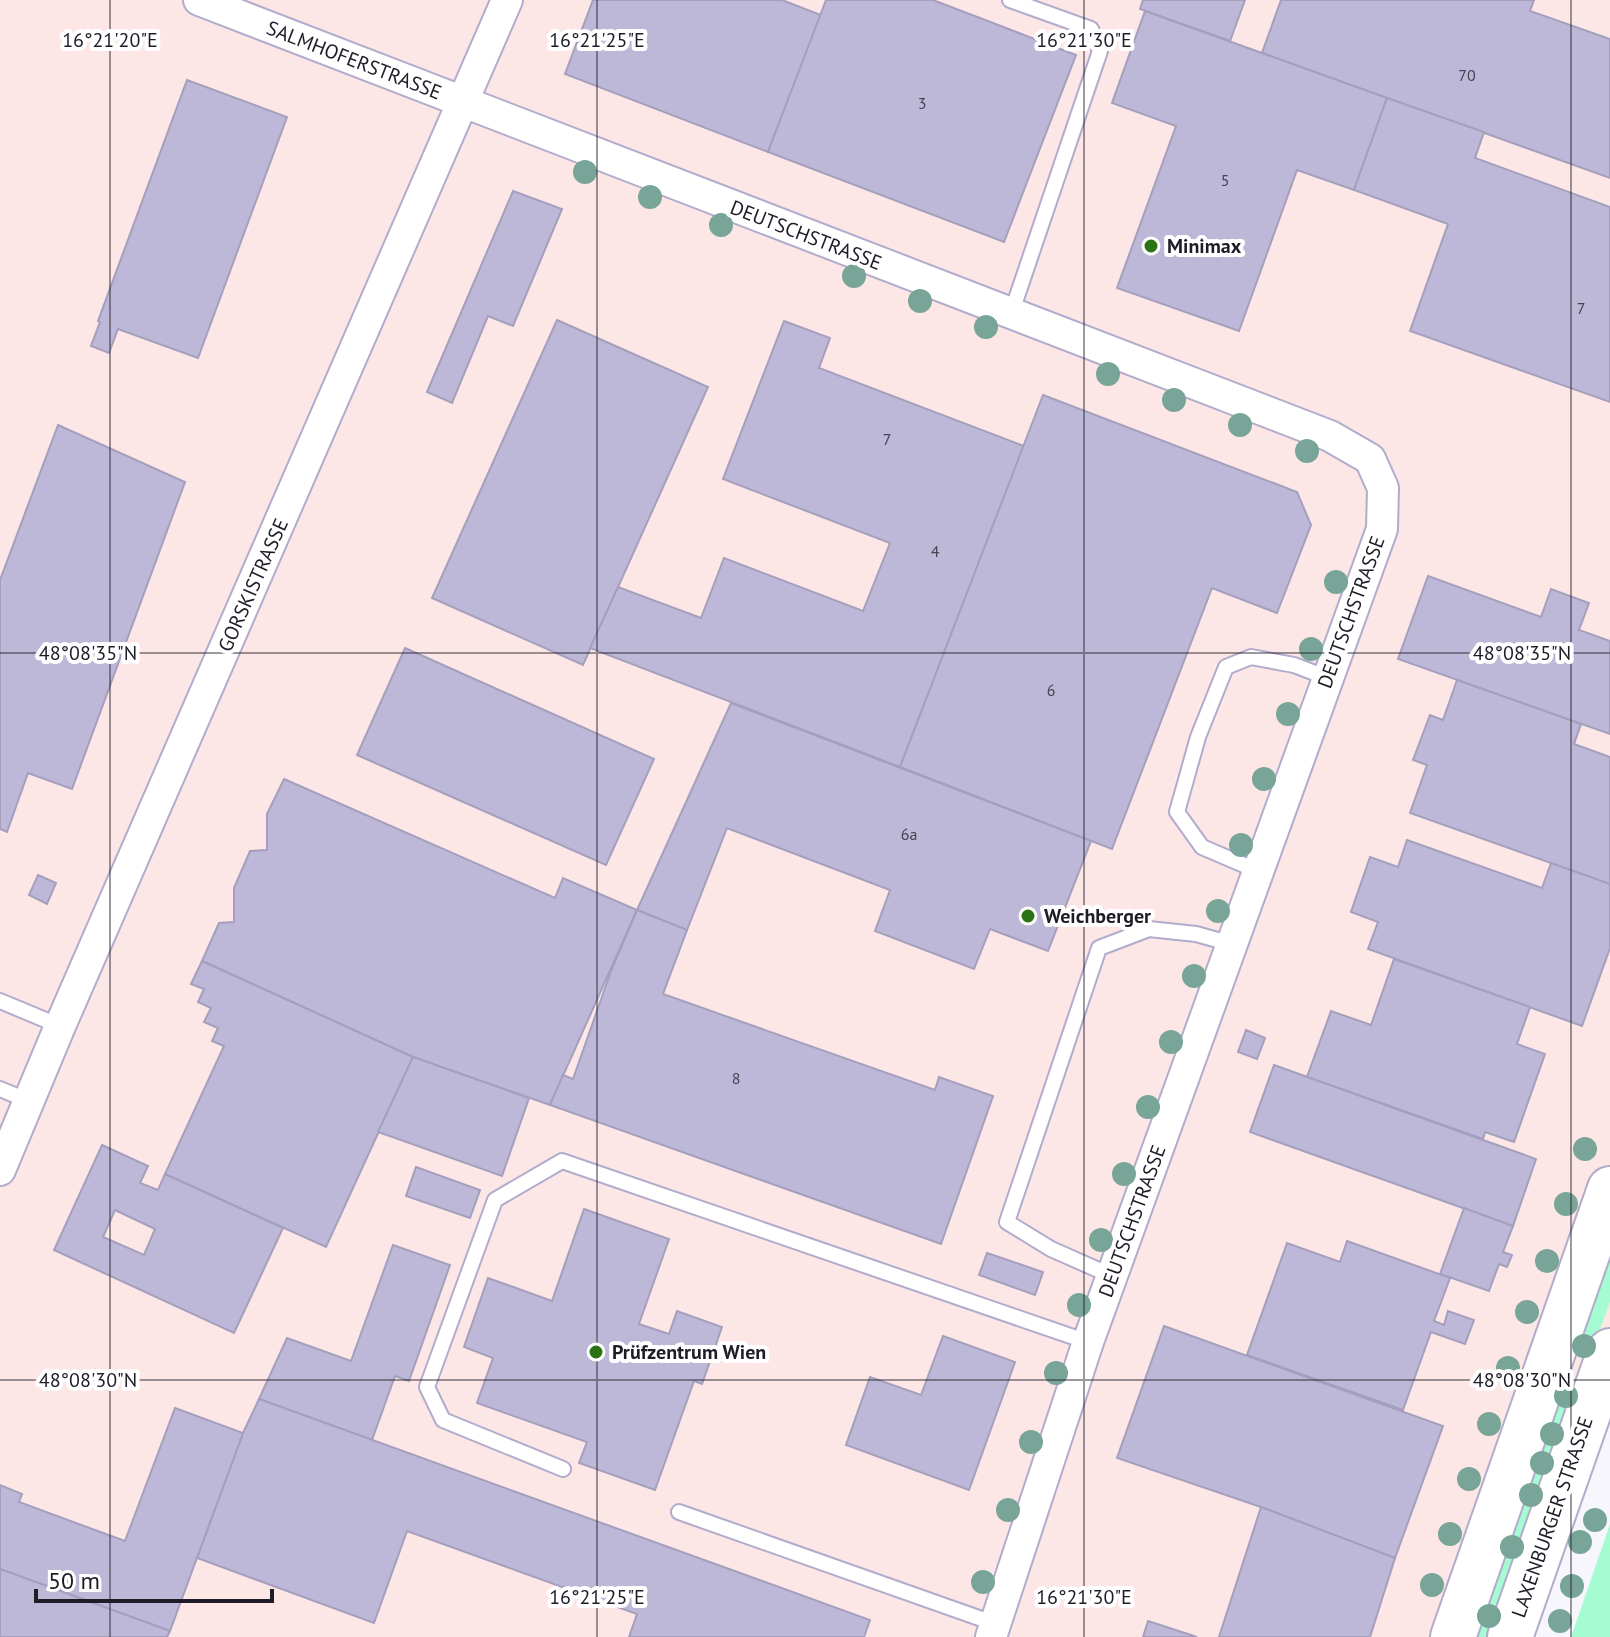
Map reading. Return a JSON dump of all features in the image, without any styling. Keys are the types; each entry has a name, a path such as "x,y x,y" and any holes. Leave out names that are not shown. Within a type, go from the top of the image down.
{"main road":[{"path":"1453,1637 1610,1189"},
{"name":"LAXENBURGER STRASSE","path":"1510,1637 1602,1396 1610,1351"}],"street":[{"name":"SALMHOFERSTRASSE","path":"199,0 464,103"},
{"name":"GORSKISTRASSE","path":"0,1170 507,0"},
{"name":"DEUTSCHSTRASSE","path":"464,103 1330,436 1370,459 1383,488 1382,529 1088,1342 993,1630"}],"lane":[{"path":"1010,0 1091,29 1100,51 1011,315"},
{"path":"1258,871 1202,847 1177,812 1198,737 1226,667 1251,657 1294,665 1328,678"},
{"path":"1112,1276 1051,1249 1007,1222 1099,948 1149,929 1196,934 1232,944"},
{"path":"0,1001 60,1026"},
{"path":"0,1089 29,1101"},
{"path":"563,1469 443,1420 427,1387 495,1200 562,1161 1088,1342"},
{"path":"679,1512 993,1630"}],"shaded area":[{"path":"0,0 1610,0 1610,1341 1510,1637 0,1637"}],"green space":[{"path":"1610,1241 1610,1302 1590,1356 1572,1348"},
{"path":"1557,1384 1576,1392 1494,1637 1472,1637"},
{"path":"1610,1524 1610,1637 1571,1637"}],"building":[{"path":"593,0 782,0 821,15 768,152 565,74"},
{"path":"826,0 933,0 1076,55 1004,242 768,152"},
{"path":"1143,0 1245,0 1230,41 1140,9"},
{"path":"1281,0 1534,0 1530,11 1610,39 1610,178 1262,53"},
{"path":"1145,11 1387,98 1354,190 1297,170 1239,331 1117,288 1176,126 1112,103"},
{"path":"187,80 287,117 198,358 118,329 109,353 91,346 98,321"},
{"path":"1387,98 1484,132 1475,158 1610,207 1610,402 1410,331 1448,224 1354,190"},
{"path":"513,191 562,209 513,326 488,316 452,403 427,392"},
{"path":"557,320 708,387 583,665 432,598"},
{"path":"784,321 830,338 819,368 1024,446 900,767 590,648 618,587 701,618 724,558 863,611 890,543 723,479"},
{"path":"1043,395 1297,492 1311,525 1277,613 1212,588 1112,849 900,767"},
{"path":"58,425 185,482 72,789 28,773 7,832 0,829 0,580"},
{"path":"1428,576 1541,617 1551,589 1589,603 1579,630 1610,641 1610,734 1398,659"},
{"path":"405,648 654,759 606,865 357,755"},
{"path":"1457,680 1581,724 1574,744 1610,757 1610,884 1410,813 1427,765 1413,760 1430,715 1443,720"},
{"path":"731,703 1091,841 1048,951 990,929 974,969 875,931 890,890 727,828 687,930 637,910"},
{"path":"284,779 555,898 563,878 637,910 550,1105 413,1057 202,961 219,923 234,922 234,888 250,851 267,850 267,814"},
{"path":"1407,840 1542,888 1551,863 1610,884 1610,948 1582,1026 1368,949 1378,922 1351,912 1370,857 1398,867"},
{"path":"38,875 56,883 47,904 29,895"},
{"path":"637,910 687,930 663,994 935,1090 939,1077 993,1096 941,1244 550,1105 563,1075 573,1079 611,971"},
{"path":"1394,959 1530,1007 1517,1044 1545,1054 1514,1142 1485,1132 1483,1139 1307,1077 1331,1011 1371,1025"},
{"path":"202,961 413,1057 326,1247 165,1174 224,1046 212,1041 218,1028 204,1022 211,1008 198,1002 204,989 191,984"},
{"path":"1246,1030 1265,1038 1257,1059 1238,1052"},
{"path":"413,1057 529,1098 502,1176 378,1132"},
{"path":"1274,1065 1536,1159 1513,1226 1250,1132"},
{"path":"102,1145 148,1166 140,1183 158,1190 165,1174 283,1228 234,1333 54,1250","holes":["115,1210 155,1229 144,1255 103,1237"]},
{"path":"416,1167 480,1190 470,1218 406,1196"},
{"path":"1464,1208 1513,1226 1503,1252 1512,1255 1507,1267 1499,1264 1489,1291 1440,1274"},
{"name":"Prüfzentrum Wien","path":"584,1209 669,1239 639,1324 669,1334 677,1311 722,1327 702,1384 694,1381 655,1490 579,1463 587,1442 477,1403 493,1358 464,1347 488,1278 552,1301"},
{"path":"1347,1241 1450,1278 1434,1321 1444,1325 1448,1311 1474,1320 1465,1344 1431,1332 1403,1410 1247,1355 1287,1243 1340,1262"},
{"path":"393,1245 450,1265 409,1381 395,1376 372,1440 259,1399 287,1338 351,1361"},
{"path":"987,1253 1043,1272 1035,1295 979,1275"},
{"path":"1164,1326 1443,1426 1395,1558 1261,1507 1117,1458"},
{"path":"943,1336 1015,1362 969,1490 846,1445 870,1377 921,1395"},
{"path":"259,1399 870,1620 864,1637 629,1637 637,1614 407,1531 374,1623 197,1558 243,1433"},
{"path":"175,1408 243,1433 170,1631 0,1569 0,1485 22,1494 19,1502 125,1541"},
{"path":"1261,1507 1395,1558 1370,1637 1219,1637"},
{"path":"0,1569 170,1631 167,1637 0,1637"},
{"path":"1148,1621 1197,1637 1143,1637"}],"place":[{"name":"Minimax","path":"1151,246"},
{"name":"Weichberger","path":"1028,916"},
{"name":"Prüfzentrum Wien","path":"596,1352"}]}
